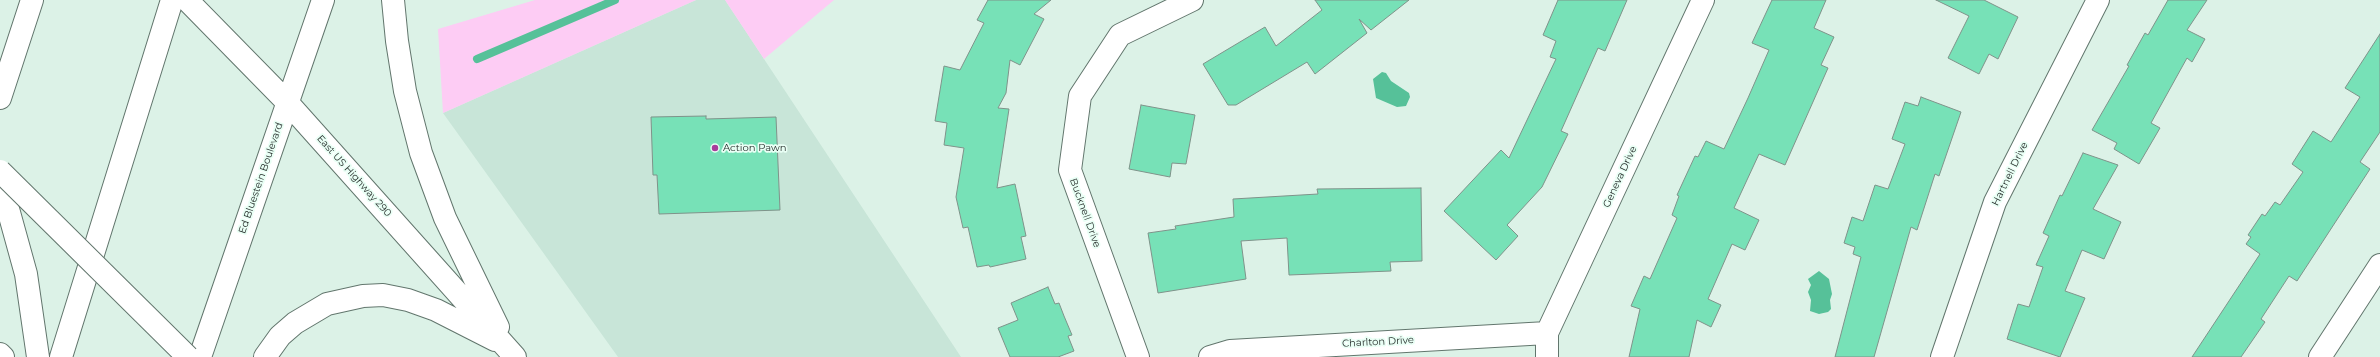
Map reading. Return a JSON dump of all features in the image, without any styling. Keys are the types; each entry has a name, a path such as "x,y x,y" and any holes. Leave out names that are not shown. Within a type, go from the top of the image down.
{"main road":[{"path":"0,98 32,0"},
{"path":"61,357 172,0"},
{"name":"East US Highway 290","path":"187,0 287,102 511,352"},
{"name":"Ed Bluestein Boulevard","path":"200,357 323,0"},
{"path":"393,0 397,41 405,91 421,153 446,218 511,352"},
{"name":"Bucknell Drive","path":"1138,357 1070,170 1080,96 1120,35 1192,0"},
{"name":"Geneva Drive","path":"1547,357 1547,333 1703,0"},
{"name":"Hartnell Drive","path":"1942,357 1995,202 2098,0"},
{"path":"0,171 188,357"},
{"path":"0,180 26,274 38,357"},
{"path":"2320,357 2380,265"},
{"path":"265,357 280,336 295,323 327,304 363,296 383,295 436,310 511,352"},
{"name":"Charlton Drive","path":"1210,357 1230,351 1547,333"},
{"path":"0,354 3,357"}],"shaded area":[{"path":"535,0 696,0 443,113 438,29"},
{"path":"696,0 725,0 961,357 618,357 443,113"},
{"path":"725,0 834,0 764,59"},
{"path":"1382,72 1386,73 1391,81 1409,93 1410,97 1406,106 1397,107 1376,98 1373,79"},
{"path":"1819,271 1829,279 1832,294 1830,300 1831,309 1828,312 1819,314 1810,311 1811,300 1808,292 1811,285 1808,279"}],"building":[{"path":"988,0 1051,0 1034,14 1044,19 1020,65 1010,60 1006,93 998,108 1009,109 997,188 1015,184 1026,236 1021,237 1026,259 990,267 989,265 977,267 968,227 963,228 956,197 964,148 944,145 947,123 935,121 944,66 960,70 984,23 977,20"},
{"path":"1315,0 1409,0 1371,30 1359,19 1367,33 1315,74 1307,62 1236,105 1228,105 1203,64 1265,27 1276,46 1322,10"},
{"path":"1558,0 1627,0 1605,51 1598,48 1561,131 1568,134 1542,187 1507,225 1518,236 1496,260 1444,211 1501,150 1509,158 1556,59 1550,57 1556,41 1543,35"},
{"path":"1772,0 1826,0 1814,28 1834,37 1821,65 1828,68 1785,165 1759,154 1734,208 1759,220 1745,250 1732,244 1708,299 1721,305 1711,327 1697,320 1689,357 1629,357 1640,309 1631,306 1644,276 1650,279 1677,218 1672,215 1679,196 1677,195 1695,156 1698,157 1706,141 1724,149 1748,98 1769,50 1752,43"},
{"path":"1936,0 1984,0 2018,17 1998,59 1989,54 1979,74 1948,58 1969,16"},
{"path":"2168,0 2207,0 2187,30 2205,39 2192,62 2187,58 2151,123 2160,128 2139,164 2114,149 2117,143 2092,130 2129,66 2127,65 2145,33 2148,35"},
{"path":"2380,34 2380,132 2360,162 2370,169 2297,281 2289,276 2261,319 2265,322 2241,357 2192,357 2260,254 2246,244 2251,237 2248,235 2262,214 2265,216 2275,202 2280,205 2303,172 2292,164 2313,131 2331,142 2360,97 2345,88"},
{"path":"1921,97 1961,112 1939,176 1935,174 1917,230 1911,227 1874,357 1835,357 1861,257 1853,254 1855,247 1844,243 1852,217 1863,221 1875,185 1888,189 1905,144 1892,139 1905,102 1918,106"},
{"path":"1141,105 1195,115 1186,164 1172,163 1170,177 1129,169"},
{"name":"Action Pawn","path":"706,116 706,119 776,117 780,210 659,214 657,175 653,175 651,117"},
{"path":"2083,153 2118,165 2093,209 2121,222 2104,259 2082,250 2065,291 2085,298 2060,357 2007,339 2018,304 2029,307 2043,267 2036,265 2049,236 2043,233 2060,195 2062,196"},
{"path":"1421,188 1422,261 1390,262 1391,271 1289,275 1287,238 1241,241 1246,279 1158,293 1148,233 1176,229 1175,226 1234,217 1233,199 1318,194 1317,189"},
{"path":"1048,287 1055,304 1059,303 1072,335 1068,336 1074,351 1058,357 1010,357 998,328 1018,320 1011,303"}],"waterway":[{"path":"477,59 615,0"}],"place":[{"name":"Action Pawn","path":"715,148"}]}
